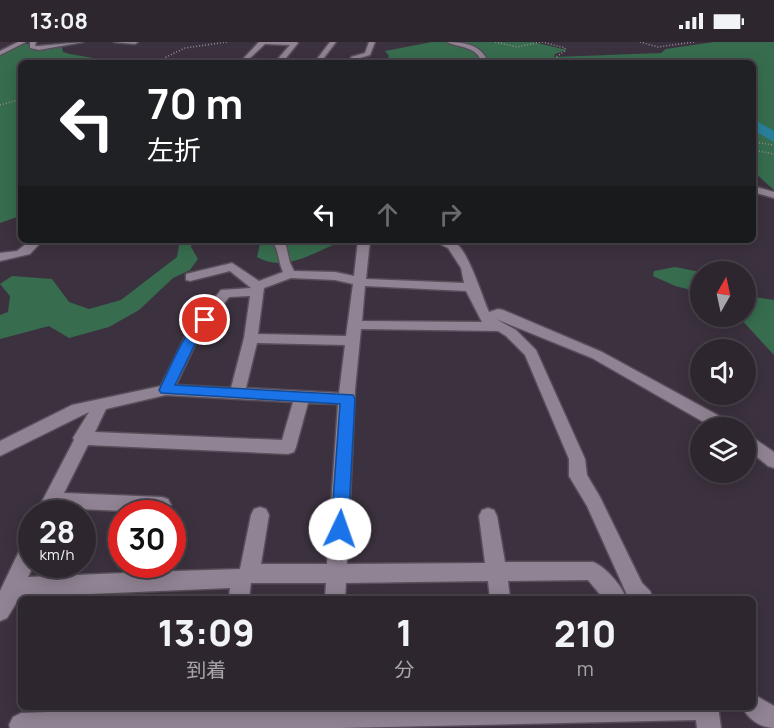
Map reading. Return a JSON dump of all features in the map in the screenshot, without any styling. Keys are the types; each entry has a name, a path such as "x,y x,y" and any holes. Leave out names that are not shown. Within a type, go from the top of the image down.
{"street":[{"path":"0,53 23,42"},
{"path":"33,42 32,46 39,48 80,42"},
{"path":"117,42 135,42"},
{"path":"246,60 265,42 296,43"},
{"path":"319,60 333,42"},
{"path":"354,60 353,58 368,54 372,42"},
{"path":"450,42 476,50 483,55 484,60"},
{"path":"279,60 296,43"},
{"path":"756,190 774,195"},
{"path":"0,257 19,255 29,250 35,243"},
{"path":"281,243 284,263 290,274"},
{"path":"335,596 353,333 364,243"},
{"path":"445,243 452,246 467,268 471,287 493,323 511,333 531,353 577,459 579,476 594,502 635,590 641,596"},
{"path":"190,277 232,267 258,289"},
{"path":"166,390 194,333 225,293 258,289 290,274 335,276 359,282 471,287"},
{"path":"237,393 251,338 258,289"},
{"path":"493,323 498,313 597,356 708,417"},
{"path":"251,338 493,323"},
{"path":"0,449 78,409 166,390 348,399"},
{"path":"81,438 288,447 302,398"},
{"path":"50,500 81,438 101,404"},
{"path":"756,447 774,461"},
{"path":"239,596 261,515"},
{"path":"488,516 500,596"},
{"path":"186,574 245,576 337,572 593,571 614,596"},
{"path":"14,587 108,575"},
{"path":"0,611 18,578"},
{"path":"756,708 774,720"},
{"path":"21,725 219,713 328,716 707,714"}],"path":[{"path":"168,60 166,57 169,54 188,48 227,42"},
{"path":"495,42 517,47 542,42 565,48 565,51 556,57 560,60"},
{"path":"640,42 658,47 694,42"},
{"path":"0,105 18,100"},
{"path":"756,143 774,145"},
{"path":"756,151 774,154"}],"green space":[{"path":"432,42 533,42 567,50 555,54 554,57 661,53 666,49 714,42 774,42 774,190 756,174 756,60 386,60 389,56 385,51"},
{"path":"28,44 31,49 62,47 63,52 105,60 18,60 18,216 0,223 0,55"},
{"path":"179,243 192,243 191,247 198,259 190,270 173,278 139,310 109,327 69,338 49,326 0,339 0,315 8,312 10,296 0,284 12,276 52,279 69,302 89,309 121,300 177,257"},
{"path":"338,243 301,259 279,263 268,262 257,257 260,244"},
{"path":"675,267 690,270 690,290 653,276 654,271"},
{"path":"756,297 774,300 774,355 748,327 756,327"}],"waterway":[{"path":"756,125 774,138"}],"route":[{"path":"205,320 194,333 166,390 348,399 340,529"}]}
